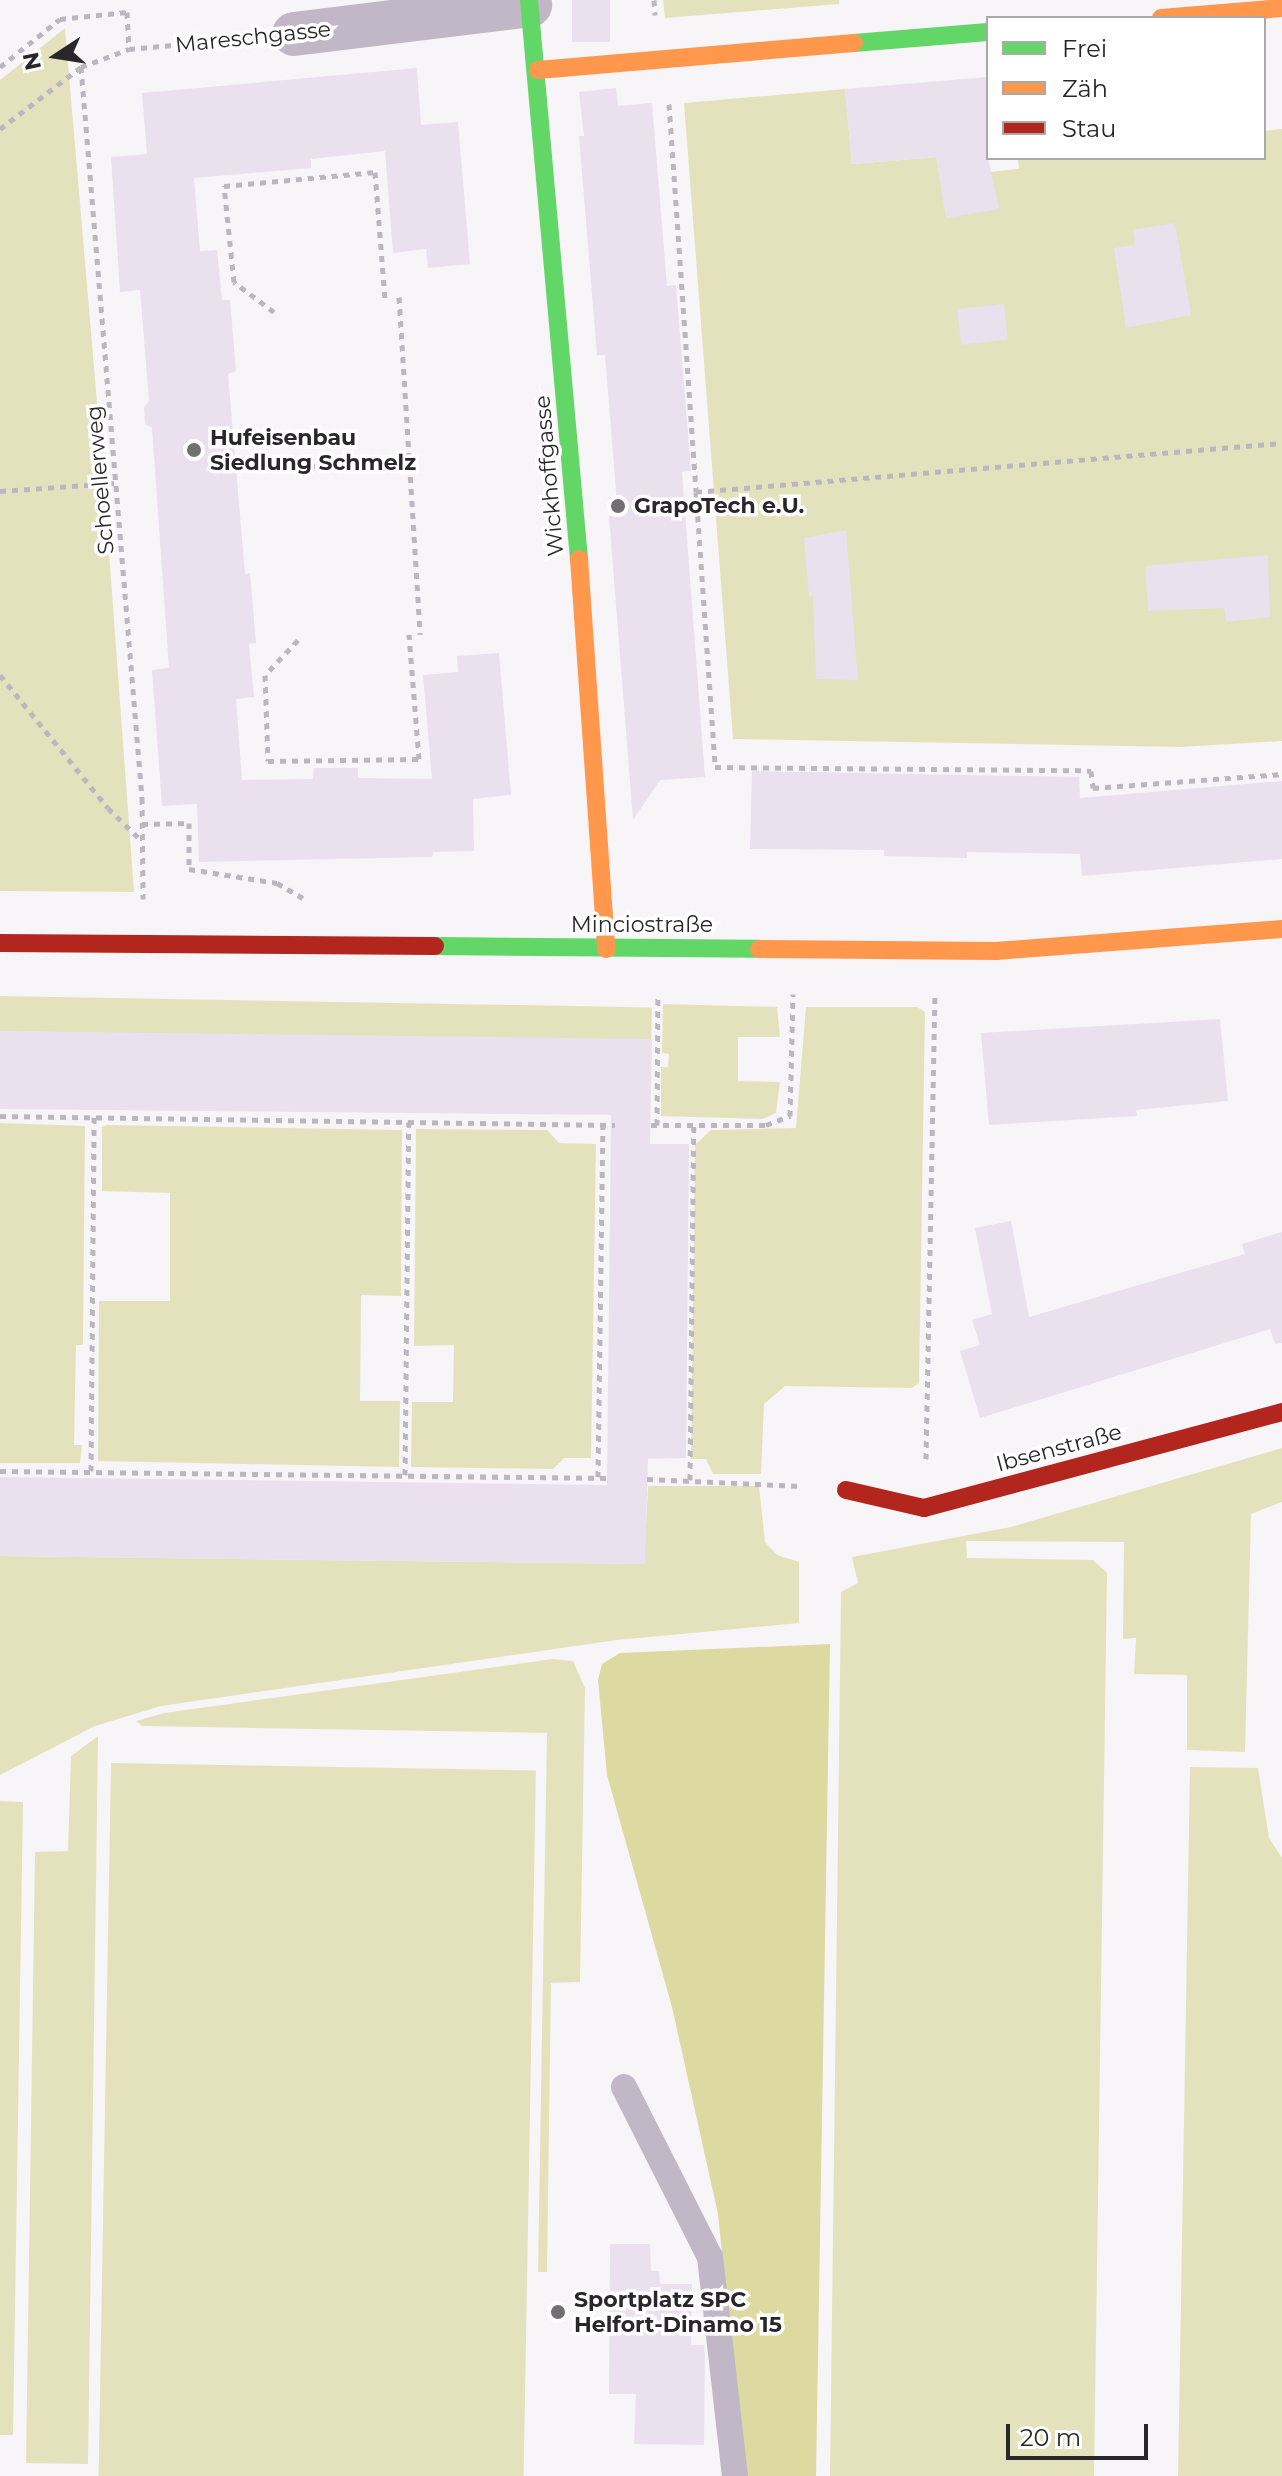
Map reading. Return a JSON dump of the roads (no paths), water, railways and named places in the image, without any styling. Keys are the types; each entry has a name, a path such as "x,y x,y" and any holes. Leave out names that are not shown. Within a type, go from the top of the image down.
{"street":[{"name":"Mareschgasse","path":"294,34 529,3"},
{"name":"Wickhoffgasse","path":"529,3 538,70 585,626 606,949"},
{"path":"1185,16 1282,8"},
{"path":"538,70 986,32"},
{"name":"Minciostraße","path":"0,943 936,951 1282,929"},
{"name":"Ibsenstraße","path":"846,1490 924,1508 1282,1412"}],"lane":[{"path":"624,2087 710,2257 735,2476"}],"place":[{"name":"Hufeisenbau Siedlung Schmelz","path":"194,450"},
{"name":"GrapoTech e.U.","path":"618,506"},
{"name":"Sportplatz SPC Helfort-Dinamo 15","path":"558,2312"}]}
